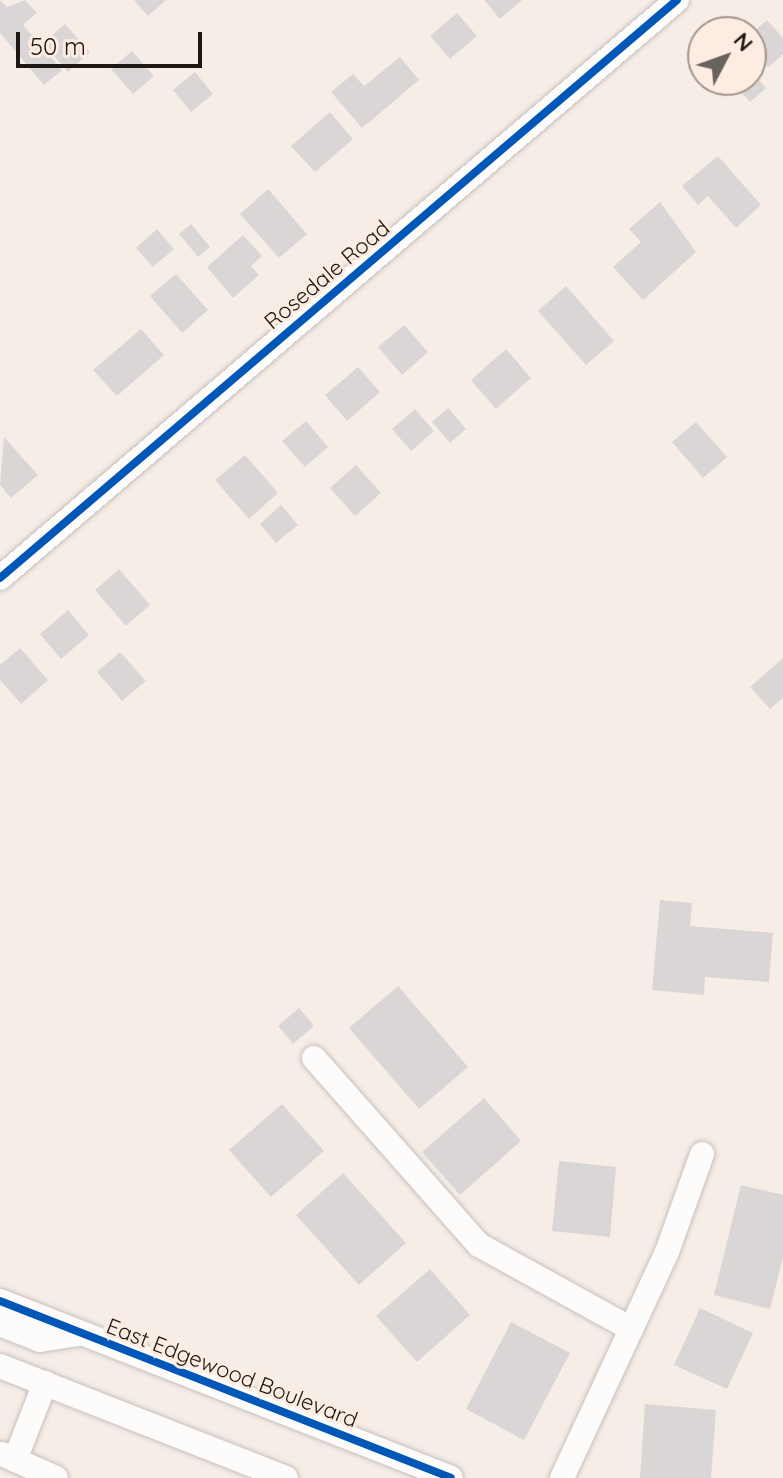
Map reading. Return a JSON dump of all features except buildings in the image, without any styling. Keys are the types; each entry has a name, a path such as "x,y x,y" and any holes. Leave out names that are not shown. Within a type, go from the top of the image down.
{"street":[{"name":"Rosedale Road","path":"0,578 677,0"},
{"path":"314,1058 479,1245 631,1329"},
{"path":"562,1478 631,1329 702,1154"},
{"name":"East Edgewood Boulevard","path":"0,1301 451,1478"},
{"path":"0,1324 40,1340 81,1333"},
{"path":"0,1366 286,1478"},
{"path":"45,1383 8,1456 56,1478"}],"cycle path":[{"path":"0,578 677,0"},
{"path":"0,1301 451,1478"}]}
